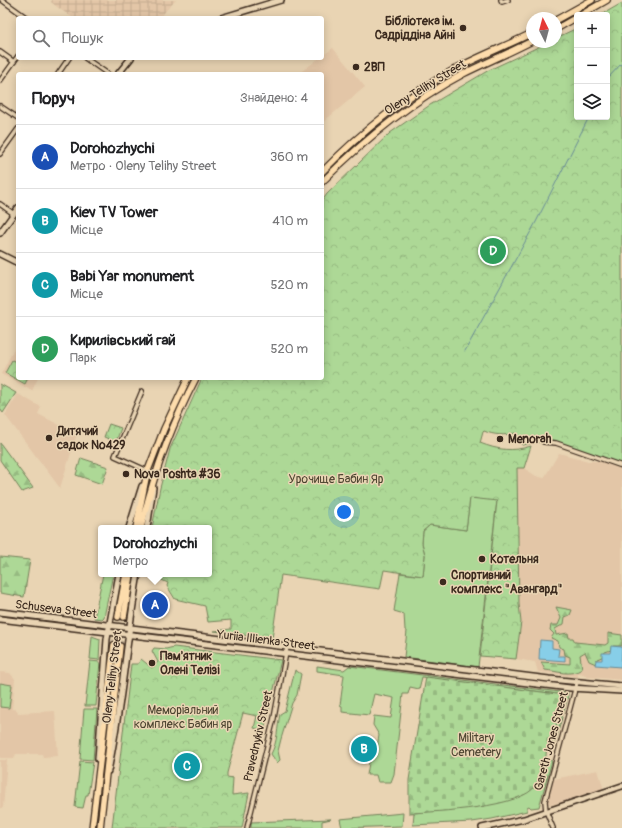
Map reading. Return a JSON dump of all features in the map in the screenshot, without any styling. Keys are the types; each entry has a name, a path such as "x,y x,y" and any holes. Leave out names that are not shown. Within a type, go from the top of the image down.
{"main road":[{"path":"228,16 280,0"},
{"path":"562,17 592,0"},
{"path":"586,12 607,0"},
{"path":"562,26 574,19"},
{"name":"Oleny Telihy Street","path":"324,170 365,132 399,104 458,68 526,36"},
{"name":"Oleny Telihy Street","path":"324,180 370,137 405,110 462,74 526,44"},
{"path":"120,72 129,60"},
{"path":"0,233 16,211"},
{"path":"0,254 16,262"},
{"path":"130,525 147,472 164,429 187,380"},
{"path":"142,525 155,475 172,426 195,380"},
{"path":"137,525 147,472"},
{"path":"147,525 155,475"},
{"name":"Oleny Telihy Street","path":"92,828 109,629 118,577"},
{"name":"Oleny Telihy Street","path":"126,577 121,617 130,577"},
{"name":"Oleny Telihy Street","path":"106,782 116,735 128,631 137,577"},
{"name":"Schuseva Street","path":"0,612 109,629"},
{"name":"Schuseva Street","path":"0,619 109,629"},
{"name":"Yuriia Illienka Street","path":"109,629 401,664 576,688 622,691"},
{"name":"Oleny Telihy Street","path":"97,781 117,645 106,782 100,828"},
{"name":"Yuriia Illienka Street","path":"401,664 622,686"},
{"path":"482,828 511,822 622,786"}],"street":[{"path":"2,0 25,16"},
{"path":"501,0 502,2 508,0"},
{"path":"0,52 14,62"},
{"path":"0,81 16,59"},
{"path":"59,72 68,60"},
{"path":"88,60 105,72"},
{"path":"0,106 16,117"},
{"path":"0,154 16,132"},
{"path":"0,204 14,214"},
{"path":"142,391 115,456 147,472"},
{"path":"544,442 556,443 622,466"},
{"name":"Pravednykiv Street","path":"246,828 274,718 287,650"},
{"name":"Gareth Jones Street","path":"553,828 546,811 545,801 577,682"}],"shaded area":[{"path":"52,0 176,0 161,16 70,16 51,2"},
{"path":"333,48 365,87 324,121 324,72 301,72 317,60 324,60 324,55"},
{"path":"16,345 16,380 37,380 32,391 1,374"},
{"name":"Дитячий садок №429","path":"18,394 41,407 38,414 77,434 60,488 5,415"},
{"path":"559,453 588,461 599,461 622,468 622,680 587,677 587,675 578,674 578,677 538,672 535,662 516,659 521,622 519,604 517,468 524,468 536,476 544,478"},
{"path":"0,672 10,673 15,679 12,709 17,710 18,713 55,711 58,756 43,757 42,754 16,754 14,758 0,758"},
{"path":"0,760 7,760 3,808 0,808"},
{"path":"598,770 604,790 552,805 549,804 548,801 554,779"}],"green space":[{"name":"Урочище Бабин Яр","path":"622,3 622,465 544,441 522,445 515,433 499,435 483,432 480,443 493,447 511,450 531,446 524,468 517,468 519,604 521,622 516,659 480,656 497,501 470,498 466,530 430,525 423,531 422,543 425,555 423,576 384,570 380,589 281,575 272,639 214,631 231,629 231,620 208,622 205,606 175,599 167,586 168,583 155,577 212,577 212,525 153,525 170,449 201,380 324,380 324,198 390,133 430,105 489,70 536,48 562,48 562,35 574,29 574,120 610,120 610,12 606,12"},
{"path":"12,360 16,362 16,379 5,373"},
{"path":"18,380 27,380 25,384"},
{"path":"0,384 16,393 3,413 0,409"},
{"path":"109,424 121,428 116,442 104,437"},
{"path":"0,443 33,488 22,492 0,460"},
{"path":"81,458 108,467 102,484 76,475"},
{"name":"Спортивний комплекс \"Авангард\"","path":"470,497 497,500 478,667 404,657 407,631 405,630 404,614 394,611 400,573 423,576 425,555 422,543 423,531 430,525 466,530"},
{"path":"0,557 30,560 24,597 0,593"},
{"path":"102,577 112,577 104,617 102,619 94,618"},
{"path":"556,607 572,610 570,615 565,617 564,624 555,629 556,635 568,633 569,638 573,638 575,642 605,645 608,643 608,633 622,635 622,646 613,646 611,650 605,652 602,657 597,659 596,664 589,661 585,652 580,655 582,669 573,673 545,670 541,662 570,664 570,657 565,655 564,649 559,647 558,641 551,638 554,634 550,630 551,625 558,625 561,618"},
{"path":"92,636 100,639 99,660 90,659"},
{"name":"Меморіальний комплекс Бабин яр","path":"174,647 281,660 264,730 254,728 257,716 243,713 227,773 227,777 233,778 232,795 249,793 242,828 112,828 131,664 138,664 141,659 152,668 158,662 152,651 154,648 166,649"},
{"path":"90,661 100,662 96,706 85,706"},
{"path":"317,666 344,670 349,666 568,693 568,696 555,743 551,743 565,695 422,677 419,689 410,687 408,694 403,694 394,774 391,782 378,782 376,775 367,775 369,763 376,755 379,735 373,725 374,716 391,718 394,698 374,694 369,715 342,712 342,706 340,705 344,675 317,671"},
{"path":"295,670 301,674 297,695 292,703 281,739 278,751 280,760 277,763 271,754 276,739 280,714 285,711"},
{"name":"Military Cemetery","path":"426,677 565,695 551,743 547,747 546,759 542,772 536,785 528,793 497,804 457,810 409,813 409,780"},
{"path":"0,683 12,685 9,708 0,707"},
{"path":"84,709 97,709 93,760 80,759"},
{"path":"546,758 552,761 539,807 531,808 529,806 527,807 527,811 472,822 413,825 414,813 483,806 535,786"},
{"path":"80,761 93,762 88,795 86,795 83,808 75,807"},
{"path":"403,813 402,826 342,828 340,819"},
{"path":"331,819 322,821 322,828 251,828 251,822"}],"water":[{"path":"540,640 552,641 552,648 559,649 558,656 565,656 565,661 539,659"},
{"path":"611,646 622,647 621,667 595,665 596,660 602,660 602,653 610,653"}],"waterway":[{"path":"610,76 622,63"},
{"path":"465,351 536,222 587,120"}],"tunnel":[{"path":"114,645 118,617"},
{"path":"120,646 124,617"}],"place":[{"name":"Бібліотека ім. Садріддіна Айні","path":"463,28"},
{"name":"2ВП","path":"356,67"},
{"name":"Кирилівський гай","path":"493,251"},
{"name":"Дитячий садок №429","path":"49,438"},
{"name":"Menorah","path":"500,439"},
{"name":"Nova Poshta #36","path":"126,474"},
{"name":"Котельня","path":"482,559"},
{"name":"Спортивний комплекс \"Авангард\"","path":"443,582"},
{"name":"Dorohozhychi","path":"155,605"},
{"name":"Пам'ятник Олені Телізі","path":"152,663"},
{"name":"Kiev TV Tower","path":"364,749"},
{"name":"Babi Yar monument","path":"187,766"}]}
